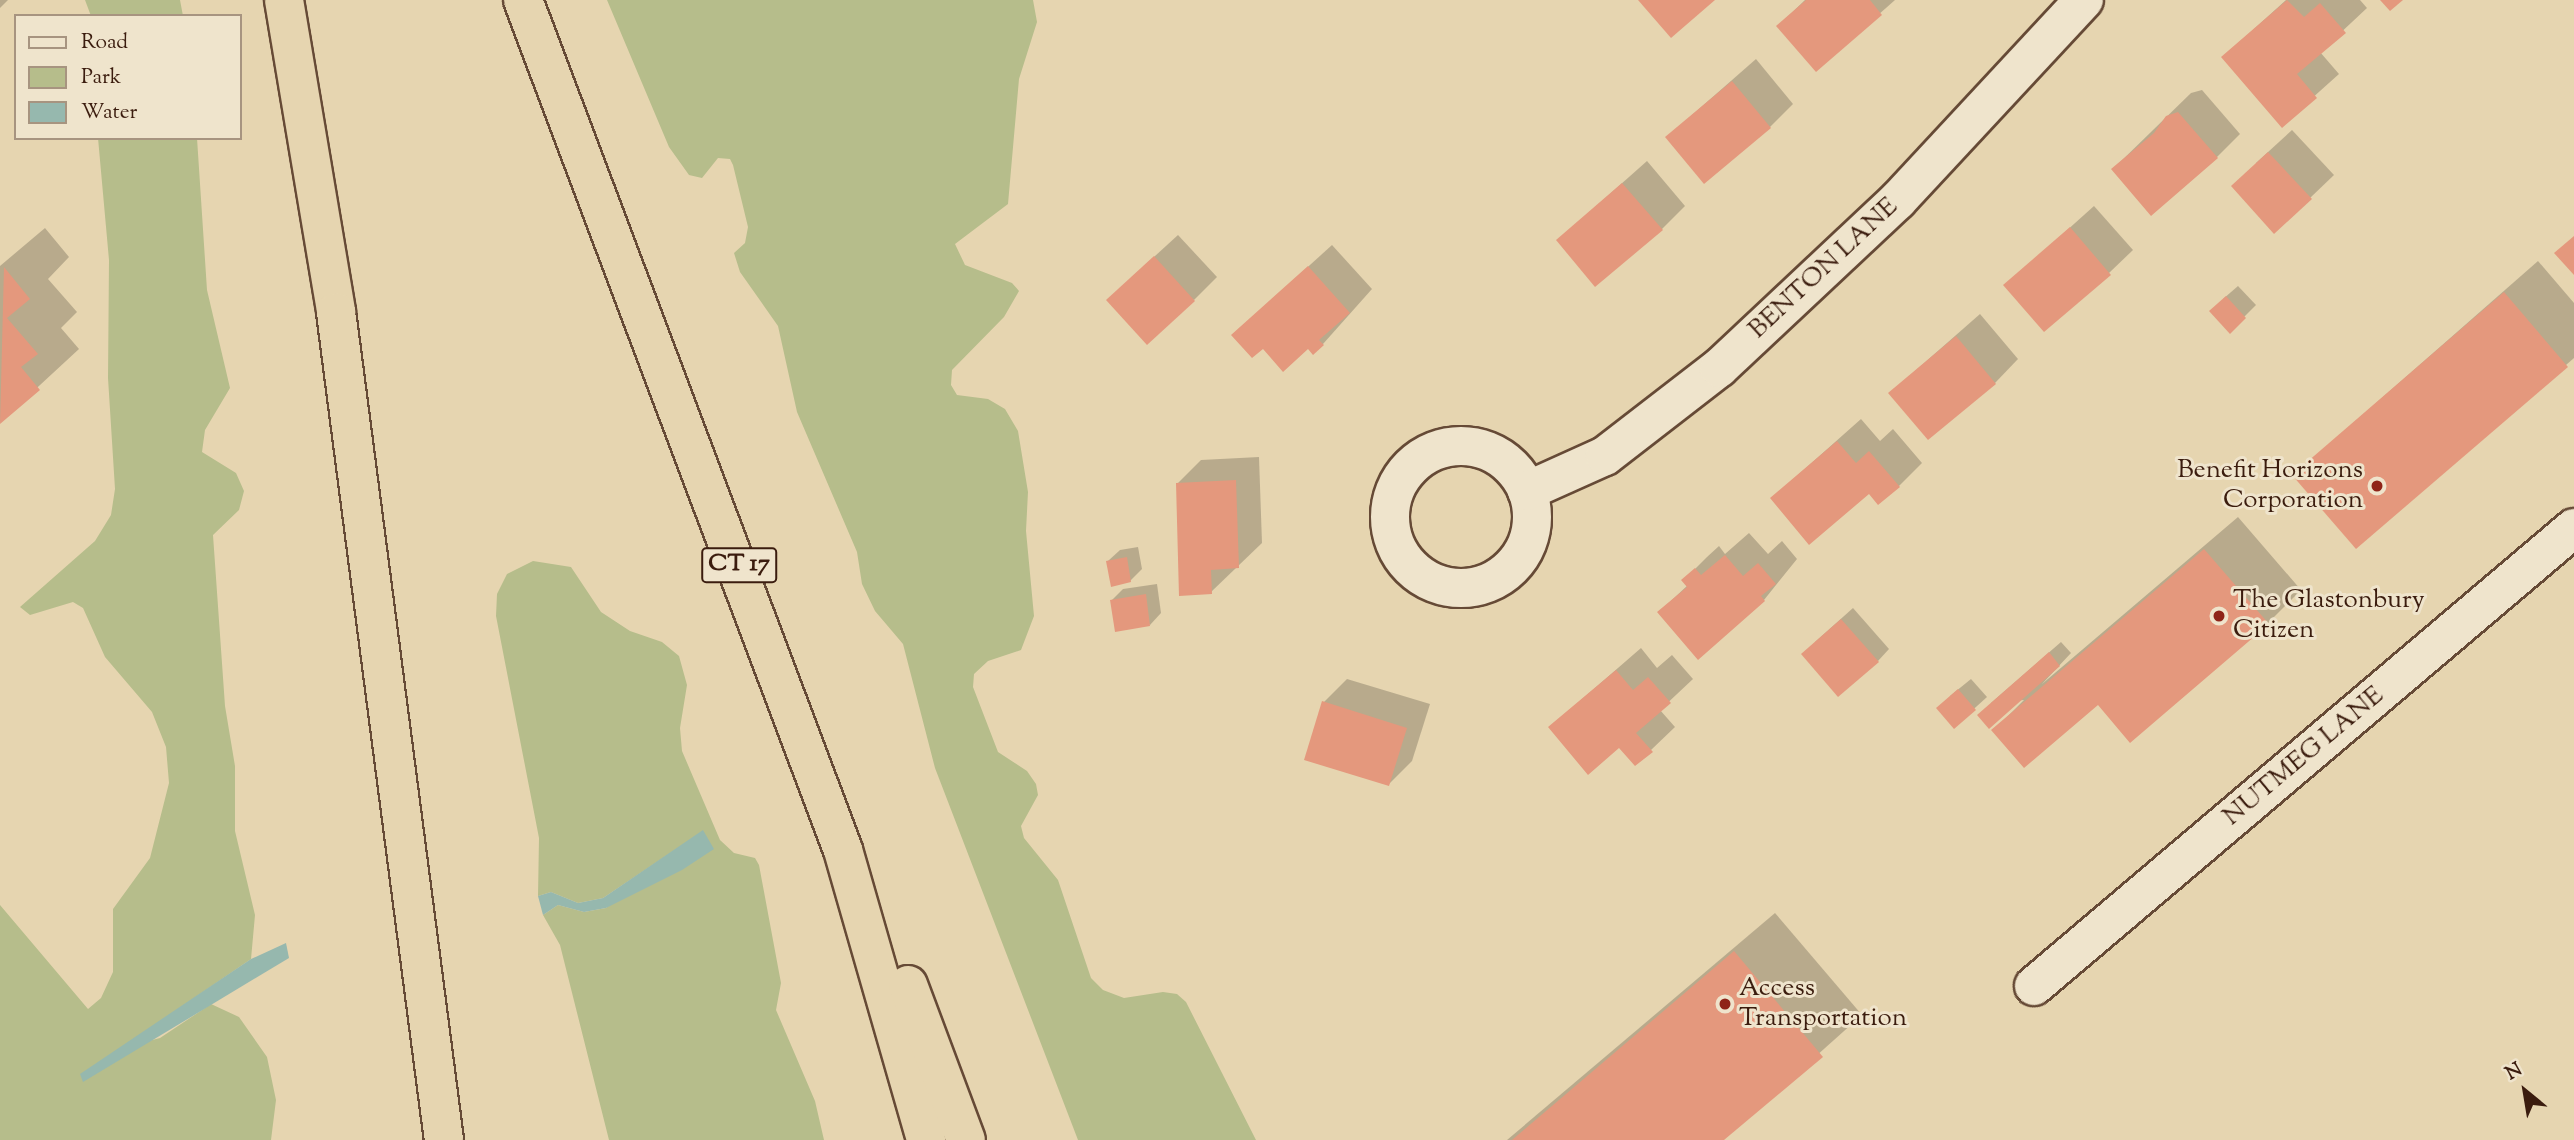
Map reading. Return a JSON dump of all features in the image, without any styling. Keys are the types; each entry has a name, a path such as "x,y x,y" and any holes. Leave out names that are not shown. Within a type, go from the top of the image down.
{"highway":[{"path":"284,0 336,312 444,1140"},
{"name":"CT 17","path":"523,0 724,525 845,858 926,1140"},
{"path":"845,858 902,971 966,1140"},
{"path":"436,1082 468,1140"}],"street":[{"name":"BENTON LANE","path":"1527,491 1605,456 1726,361 1898,200 2084,0"},
{"name":"NUTMEG LANE","path":"2034,986 2574,528"}],"green space":[{"path":"85,0 180,0 183,14 90,14"},
{"path":"607,0 1033,0 1037,22 1019,79 1008,204 955,244 965,265 1012,283 1019,291 1004,317 952,370 951,385 957,395 988,399 1005,409 1018,431 1028,492 1026,531 1034,616 1021,650 988,661 974,674 973,687 998,752 1027,771 1036,784 1038,795 1021,826 1024,838 1058,880 1091,978 1103,990 1124,998 1163,992 1177,994 1186,1002 1256,1140 1078,1140 935,768 903,644 875,611 862,584 857,552 797,412 778,326 740,272 734,253 745,243 748,227 733,165 730,159 718,158 702,178 689,175 669,147"},
{"path":"98,140 197,140 207,290 230,388 205,430 202,452 236,473 244,491 239,510 213,535 225,706 235,766 235,831 255,915 251,959 121,1048 160,1038 211,1004 239,1017 267,1057 276,1100 271,1140 0,1140 0,905 88,1009 101,998 113,972 113,909 150,858 169,783 166,747 152,712 105,657 83,608 73,602 30,615 20,607 95,541 111,515 115,489 108,378 109,260"},
{"path":"533,561 571,567 601,612 630,631 662,642 679,656 687,685 680,728 682,751 720,840 734,853 755,858 759,865 781,983 776,1010 815,1101 824,1140 609,1140 560,945 543,915 558,905 584,912 606,908 703,831 603,898 578,903 551,892 538,896 539,838 496,616 497,594 507,574"}],"water":[{"path":"703,830 714,849 682,870 606,908 584,912 558,905 543,915 538,896 551,892 578,903 603,898"},
{"path":"286,943 289,958 83,1082 80,1074 251,959"}],"building":[{"path":"1638,0 1715,0 1671,38"},
{"path":"1806,0 1870,0 1882,15 1816,72 1776,26"},
{"path":"2287,0 2304,17 2320,3 2346,33 2297,74 2317,98 2282,128 2221,57"},
{"path":"2380,0 2403,0 2390,11"},
{"path":"1732,81 1771,128 1704,184 1665,137"},
{"path":"2178,112 2218,158 2151,216 2111,169 2154,133 2166,116"},
{"path":"2268,152 2312,199 2274,234 2231,186"},
{"path":"1622,183 1663,230 1595,287 1556,240"},
{"path":"2070,227 2111,275 2044,332 2003,285"},
{"path":"2574,236 2574,275 2554,253"},
{"path":"1154,256 1195,301 1147,345 1106,300"},
{"path":"1308,266 1350,313 1319,340 1324,345 1313,355 1308,349 1283,372 1263,349 1252,358 1231,335"},
{"path":"4,267 30,299 7,318 38,354 21,367 40,390 0,424"},
{"path":"2504,292 2568,367 2356,549 2292,475"},
{"path":"2226,296 2246,318 2230,334 2209,311"},
{"path":"1956,336 1996,384 1928,440 1888,393"},
{"path":"1837,441 1856,463 1869,451 1900,487 1878,505 1869,494 1809,545 1770,498"},
{"path":"1236,480 1239,568 1211,570 1212,594 1179,596 1176,483"},
{"path":"2204,549 2269,624 2130,743 2098,705 2024,768 1991,730"},
{"path":"1725,555 1743,576 1758,563 1776,584 1761,596 1765,601 1698,660 1657,612 1687,587 1681,580 1695,568 1701,575"},
{"path":"1127,557 1131,582 1111,587 1106,561"},
{"path":"1146,594 1150,626 1115,632 1110,600"},
{"path":"1841,619 1879,662 1838,697 1801,654"},
{"path":"2049,652 2060,666 1989,729 1977,715"},
{"path":"1616,670 1633,690 1648,677 1671,703 1636,733 1653,752 1635,766 1619,748 1588,775 1548,727"},
{"path":"1958,689 1976,710 1954,729 1936,708"},
{"path":"1322,701 1407,728 1389,786 1304,760"},
{"name":"Access Transportation","path":"1734,951 1823,1057 1724,1140 1512,1140"}],"place":[{"name":"Benefit Horizons Corporation","path":"2377,486"},
{"name":"The Glastonbury Citizen","path":"2219,616"},
{"name":"Access Transportation","path":"1725,1004"}]}
